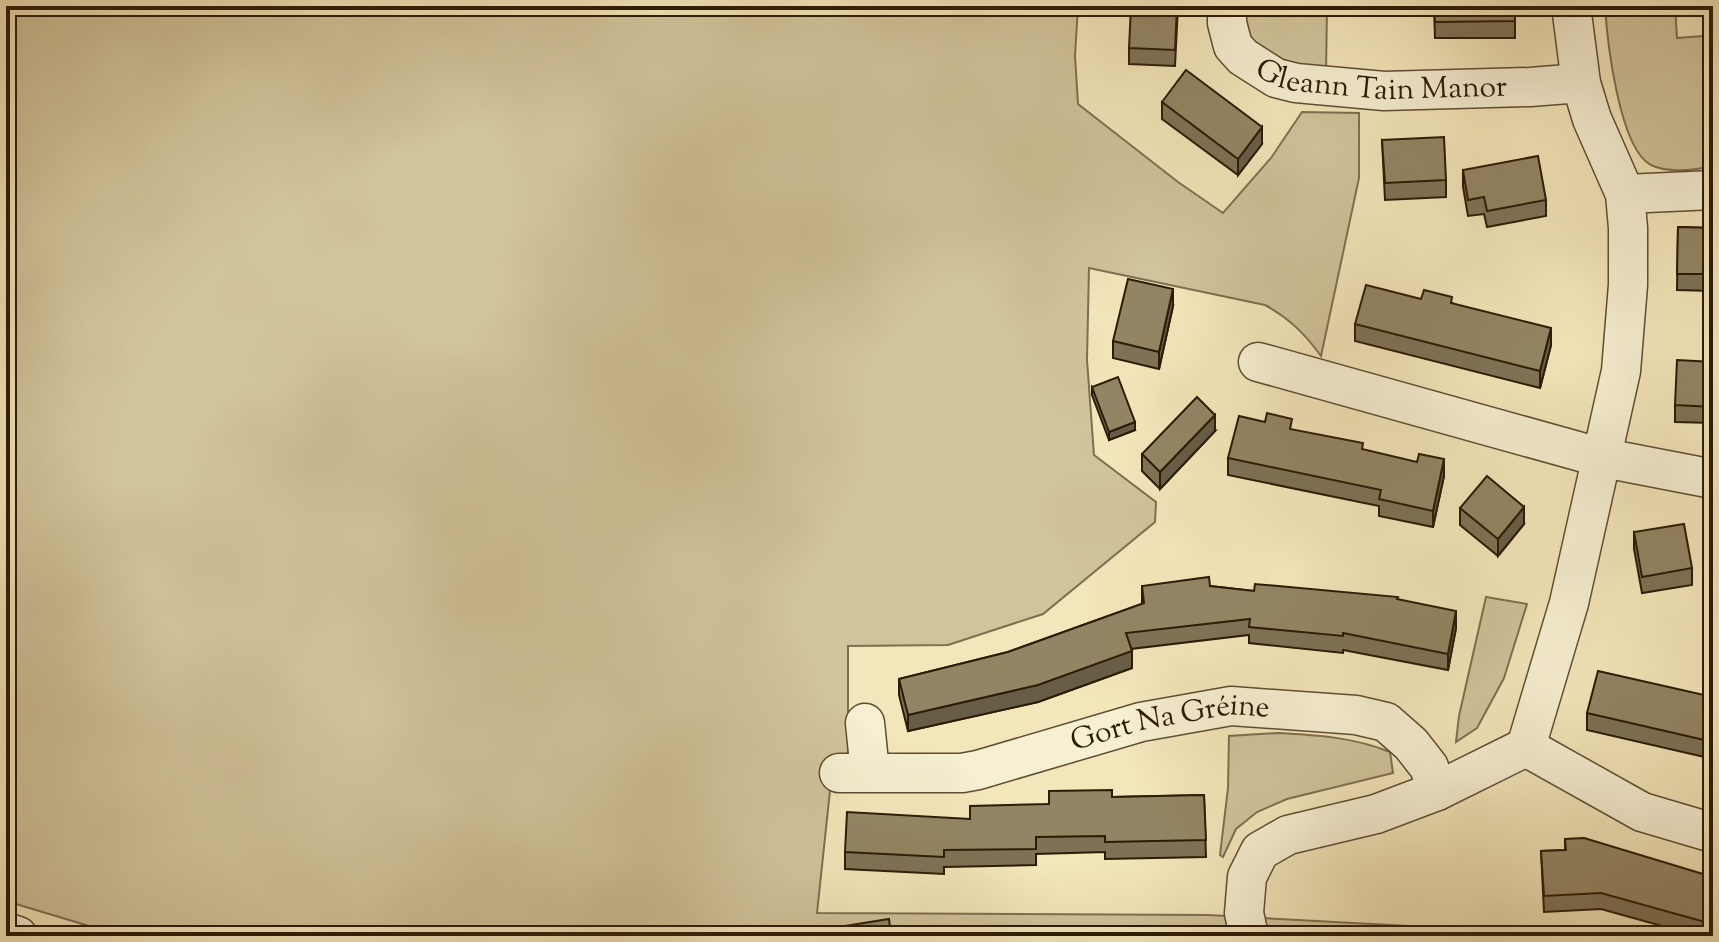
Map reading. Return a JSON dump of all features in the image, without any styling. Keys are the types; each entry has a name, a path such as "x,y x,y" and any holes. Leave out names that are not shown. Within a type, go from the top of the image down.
{"street":[{"name":"Gleann Tain Manor","path":"1227,6 1227,23 1233,46 1257,68 1286,80 1384,91 1581,83"},
{"path":"1249,936 1244,913 1247,877 1260,851 1288,835 1376,814 1437,791 1526,747 1569,603 1599,457 1621,371 1628,285 1625,194 1592,119 1581,83 1571,6"},
{"path":"1625,194 1713,190"},
{"path":"1258,362 1599,457 1713,479"},
{"name":"Gort Na Gréine","path":"865,723 854,772 962,773 1137,723 1231,706 1356,715 1386,722 1411,744 1429,767 1437,791"},
{"path":"1526,747 1642,812 1713,833"},
{"path":"6,932 18,936"}],"shaded area":[{"path":"6,6 1078,6 1075,56 1078,104 1223,213 1271,158 1302,112 1359,113 1359,178 1321,356 1296,327 1265,305 1089,268 1087,360 1094,455 1156,502 1155,522 1043,614 948,645 848,646 848,752 832,772 817,913 1208,915 1520,932 1534,936 122,936 6,901"},
{"path":"1243,6 1327,6 1326,75 1273,66 1246,35"},
{"path":"1605,6 1675,6 1677,38 1703,36 1713,165 1691,170 1665,169 1651,165 1640,155 1631,138 1617,92"},
{"path":"1486,597 1527,604 1504,678 1477,728 1456,742 1459,716"},
{"path":"1278,733 1334,738 1376,747 1390,752 1393,773 1287,799 1257,812 1236,829 1223,857 1220,855 1228,788 1229,736"}],"building":[{"path":"1131,6 1177,6 1175,50 1129,48"},
{"path":"1434,6 1515,6 1515,21 1435,22"},
{"path":"1186,70 1262,127 1238,159 1162,102"},
{"path":"1444,137 1446,180 1385,183 1382,140"},
{"path":"1538,156 1546,200 1487,211 1484,197 1468,200 1463,170"},
{"path":"1678,227 1713,228 1713,274 1677,274"},
{"path":"1128,279 1173,289 1159,352 1113,341"},
{"path":"1366,285 1421,299 1424,290 1452,297 1451,303 1551,328 1540,371 1355,324"},
{"path":"1677,360 1713,362 1713,407 1675,405"},
{"path":"1118,377 1135,422 1109,432 1092,387"},
{"path":"1197,397 1215,415 1160,472 1142,454"},
{"path":"1267,413 1292,419 1290,429 1363,443 1362,449 1417,462 1419,454 1444,459 1433,511 1379,499 1381,490 1228,458 1239,416 1265,422"},
{"path":"1487,476 1524,507 1498,539 1460,508"},
{"path":"1684,524 1692,568 1642,577 1634,532"},
{"path":"1209,577 1210,586 1254,591 1255,584 1398,597 1456,611 1448,654 1343,633 1343,636 1249,627 1250,619 1126,633 1132,651 1038,685 908,715 899,679 1008,652 1144,603 1142,586"},
{"path":"1598,671 1713,697 1713,742 1587,713"},
{"path":"1112,790 1112,797 1204,795 1206,840 1105,842 1105,836 1036,837 1036,849 944,850 944,857 845,852 847,812 970,819 970,806 1049,804 1049,791"},
{"path":"1584,838 1713,877 1713,936 1701,936 1705,922 1601,893 1544,896 1541,851 1566,850 1565,839"},
{"path":"889,919 891,936 827,936 826,929"},
{"path":"985,930 1088,936 984,936"}]}
